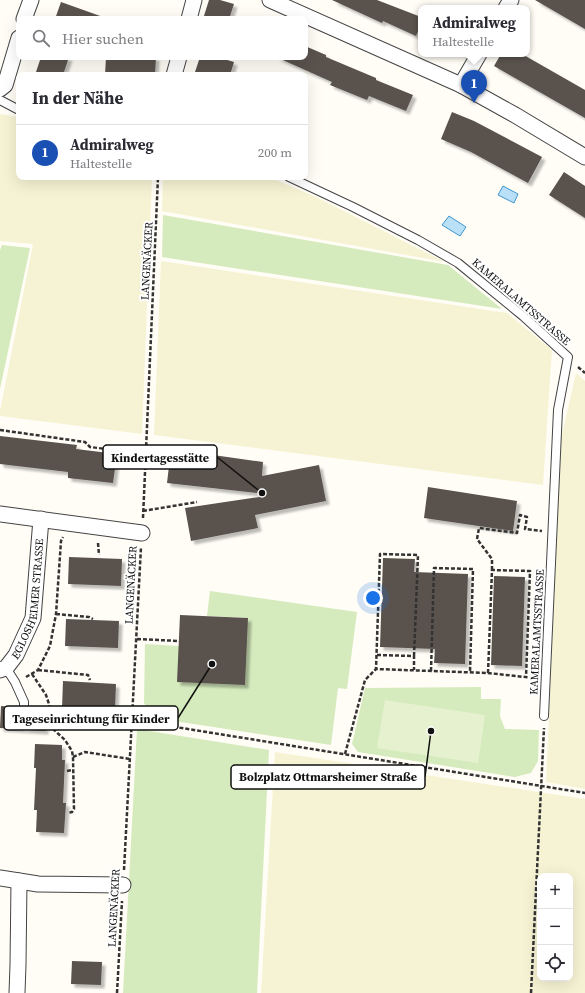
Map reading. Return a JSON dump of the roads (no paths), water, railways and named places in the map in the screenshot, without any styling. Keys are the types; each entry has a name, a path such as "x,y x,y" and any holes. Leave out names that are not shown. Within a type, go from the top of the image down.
{"street":[{"path":"25,16 31,0"},
{"path":"190,16 194,0"},
{"path":"270,0 292,5 462,85 585,157"},
{"path":"0,89 5,85 16,48"},
{"path":"462,85 477,57"},
{"path":"175,72 178,60"},
{"path":"0,514 142,533"},
{"name":"EGLOSHEIMER STRASSE","path":"3,669 16,655 33,618 41,519"},
{"path":"0,878 38,884 123,885"},
{"path":"17,993 19,881"}],"lane":[{"path":"0,100 16,108"},
{"name":"KAMERALAMTSSTRASSE","path":"295,180 418,240 458,263 523,316 568,357 558,410 544,716"},
{"path":"3,669 15,682 24,702 24,722"}],"water":[{"path":"503,186 518,194 514,203 498,195"},
{"path":"449,216 466,227 460,236 442,225"}],"place":[{"name":"Admiralweg","path":"474,103"},
{"name":"Kindertagesstätte","path":"262,493"},
{"name":"Tageseinrichtung für Kinder","path":"212,664"},
{"name":"Bolzplatz Ottmarsheimer Straße","path":"431,731"}]}
